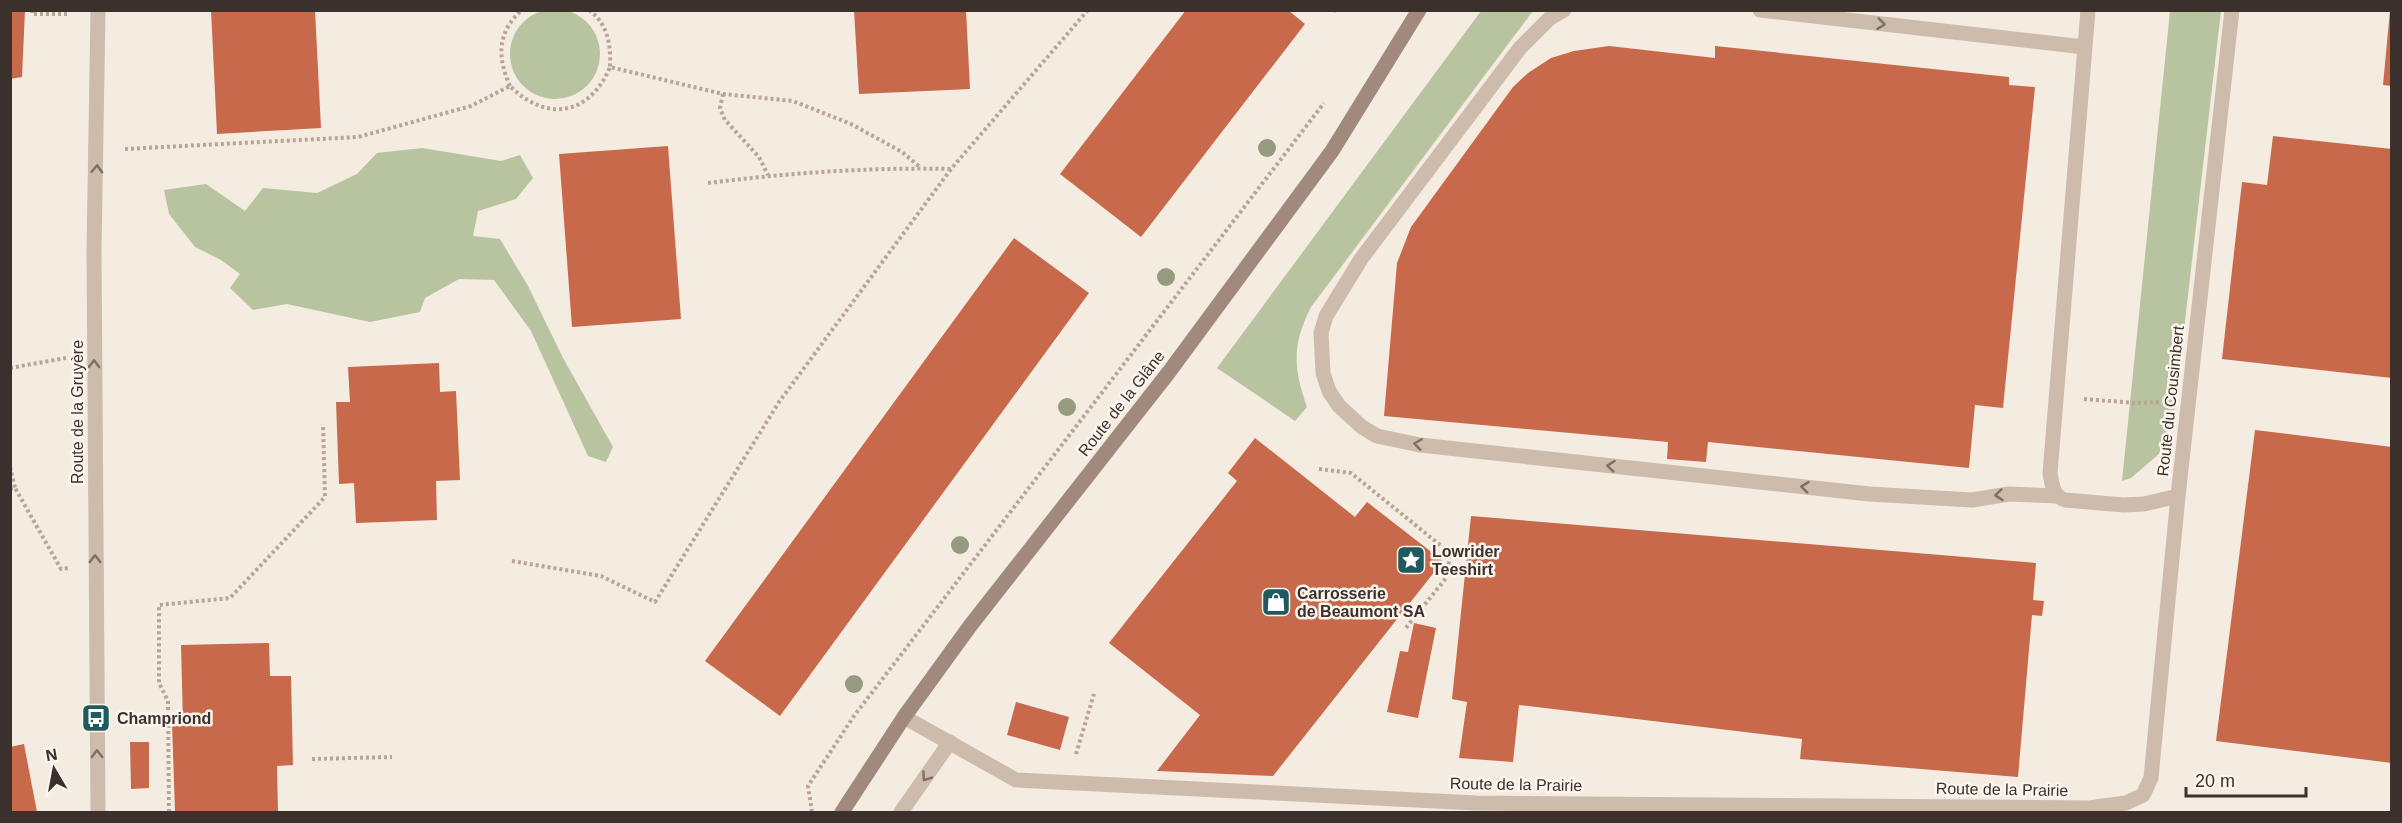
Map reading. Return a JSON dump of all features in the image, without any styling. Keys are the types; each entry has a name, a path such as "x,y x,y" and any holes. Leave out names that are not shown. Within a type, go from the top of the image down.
{"main road":[{"name":"Route de la Glâne","path":"842,813 904,717 970,626 1169,372 1332,151 1419,10"}],"street":[{"name":"Route de la Gruyère","path":"98,10 94,251 98,813"},
{"path":"1564,10 1550,18 1520,48 1361,259 1326,316 1321,333 1323,373 1329,391 1339,406 1362,428 1377,436 1420,445 1869,494 1972,500 2009,494 2058,496"},
{"path":"1760,10 2084,47"},
{"path":"2088,10 2050,473 2054,492 2065,500 2124,505 2144,504 2178,496"},
{"name":"Route du Cousimbert","path":"2143,795 2151,777 2188,400 2232,10"},
{"name":"Route de la Prairie","path":"904,717 1016,780 1500,803 2089,808 2126,803 2143,795"},
{"path":"901,813 950,742"}],"path":[{"path":"32,10 32,14 71,14"},
{"path":"522,10 504,33 500,51 502,69 510,86 523,98 539,106 557,109 575,106 591,97 603,84 610,67 611,48 606,31 596,15 589,10"},
{"path":"512,561 601,576 655,602 779,402 951,169 1088,10"},
{"path":"610,67 723,94 794,101 851,124 902,152 921,168"},
{"path":"97,150 358,137 471,106 510,86"},
{"path":"723,94 720,108 725,120 759,157 768,175"},
{"path":"812,813 808,786 854,716 1331,94"},
{"path":"708,183 768,175 921,168 951,169"},
{"path":"10,368 72,357"},
{"path":"2057,396 2135,403 2188,400"},
{"path":"169,813 168,701 159,683 159,605 230,598 325,497 323,424"},
{"path":"10,466 13,489 61,568 73,568"},
{"path":"1319,469 1351,473 1450,553 1447,577 1405,629"},
{"path":"1068,783 1094,694"},
{"path":"312,759 392,757"}],"green space":[{"path":"546,9 564,9 580,16 593,29 600,45 600,63 593,79 580,92 564,99 546,99 530,92 517,79 510,63 510,45 517,29 530,16"},
{"path":"1481,11 1533,11 1311,307 1300,333 1297,356 1299,380 1307,407 1295,421 1217,368"},
{"path":"2170,11 2221,11 2175,407 2159,454 2131,478 2122,481"},
{"path":"422,148 501,161 520,155 533,178 516,199 478,211 473,236 500,239 528,286 563,358 613,447 606,462 588,456 531,331 494,280 459,279 425,298 420,312 370,322 287,304 253,310 230,288 240,274 221,260 195,247 169,214 164,190 206,184 245,211 263,188 317,193 357,174 377,153"}],"building":[{"path":"10,10 25,10 22,77 10,79"},
{"path":"211,10 315,10 321,128 217,134"},
{"path":"854,10 966,10 970,89 859,94"},
{"path":"1186,10 1288,10 1305,24 1141,237 1060,174"},
{"path":"2390,10 2392,10 2392,86 2383,85"},
{"path":"1609,46 1715,58 1715,46 2009,77 2009,85 2035,87 2003,408 1975,405 1969,468 1708,442 1706,462 1667,459 1668,442 1384,416 1397,263 1411,227 1513,87 1528,73 1551,58 1574,51"},
{"path":"2273,136 2392,149 2392,378 2222,359 2242,182 2267,185"},
{"path":"668,146 681,319 572,327 559,154"},
{"path":"1014,238 1089,293 780,716 705,661"},
{"path":"439,363 440,392 456,391 460,480 436,481 437,520 356,523 354,483 339,484 336,402 350,402 348,367"},
{"path":"2255,430 2392,447 2392,763 2216,741"},
{"name":"Carrosserie de Beaumont SA","path":"1255,438 1355,517 1367,502 1443,561 1273,776 1157,771 1200,715 1109,643 1237,481 1228,473"},
{"path":"1471,516 2036,563 2033,600 2044,601 2042,616 2032,615 2018,777 1800,759 1802,739 1519,705 1513,762 1459,758 1467,702 1452,699"},
{"path":"1414,623 1436,628 1418,718 1387,712 1400,651 1408,652"},
{"path":"269,643 270,676 291,676 293,765 277,766 278,812 175,812 172,723 183,723 181,645"},
{"path":"1016,702 1069,717 1060,750 1007,735"},
{"path":"130,742 149,742 149,788 131,789"},
{"path":"24,744 37,812 10,812 10,747"}],"place":[{"name":"Lowrider Teeshirt","path":"1411,560"},
{"name":"Carrosserie de Beaumont SA","path":"1276,602"},
{"name":"Champriond","path":"96,718"}]}
